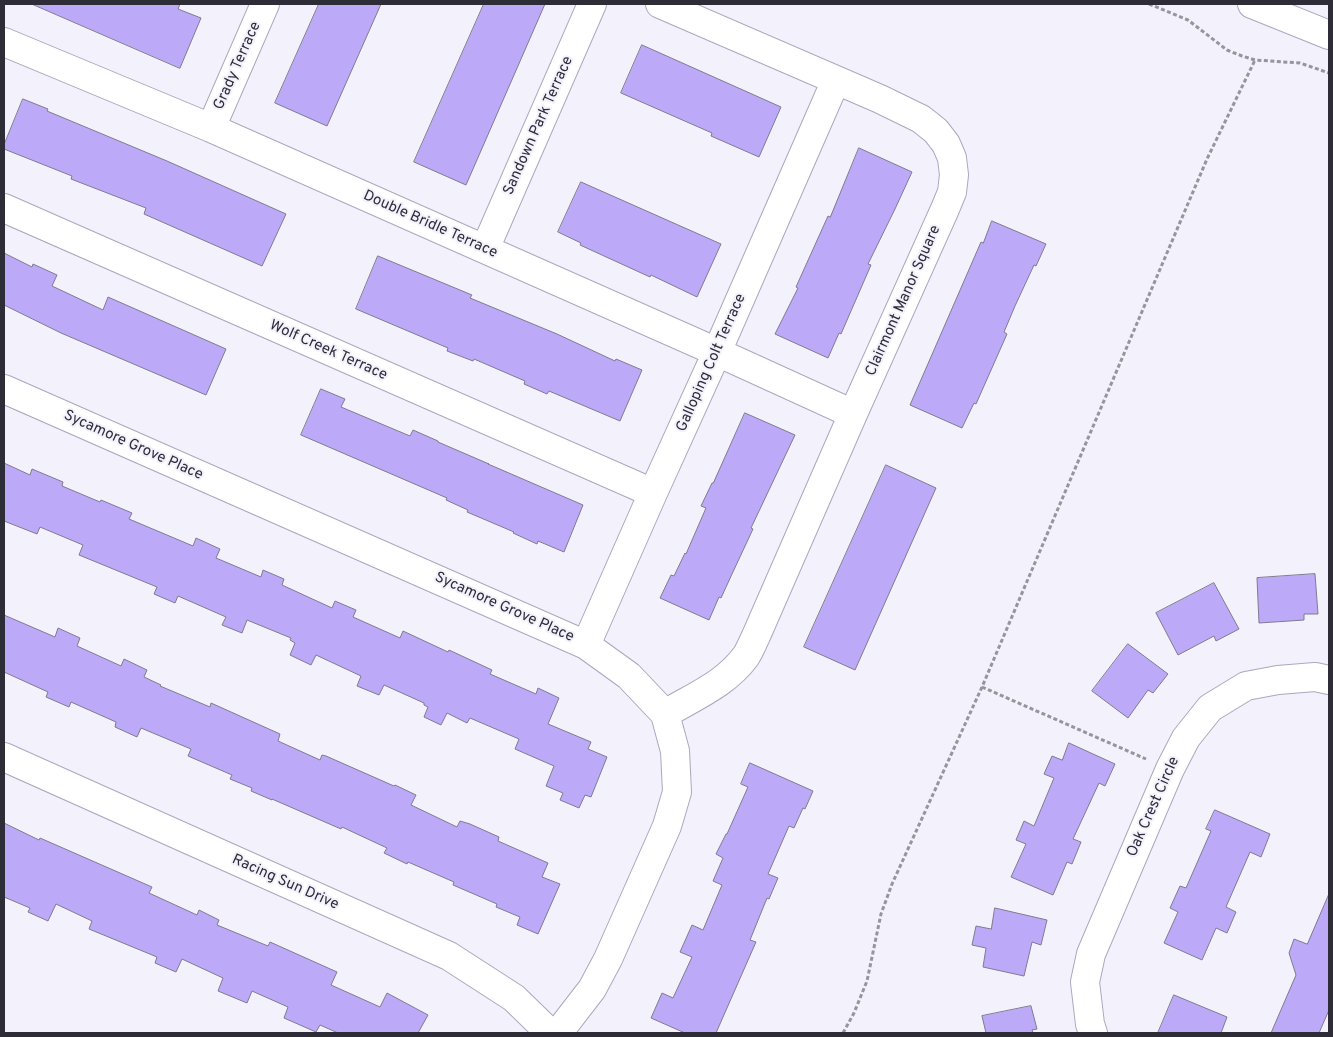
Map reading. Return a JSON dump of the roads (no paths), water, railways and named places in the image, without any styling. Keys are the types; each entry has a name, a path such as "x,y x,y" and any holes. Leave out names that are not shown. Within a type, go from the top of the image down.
{"street":[{"name":"Grady Terrace","path":"211,128 265,4"},
{"name":"Sandown Park Terrace","path":"485,249 592,4"},
{"name":"Clairmont Manor Square","path":"660,4 905,110 921,119 936,130 946,144 952,158 954,175 952,192 945,209 746,656 730,674 710,689 665,714"},
{"path":"1252,4 1329,34"},
{"name":"Double Bridle Terrace","path":"4,42 211,128 718,352 853,414"},
{"name":"Galloping Colt Terrace","path":"586,645 718,352 836,80"},
{"name":"Wolf Creek Terrace","path":"4,208 653,493"},
{"name":"Sycamore Grove Place","path":"4,389 586,645 629,676 665,714 676,751 677,792 667,826 592,990 558,1033"},
{"name":"Oak Crest Circle","path":"1093,1033 1090,1024 1086,982 1091,954 1170,769 1186,738 1210,708 1246,686 1278,680 1315,677 1329,680"},
{"name":"Racing Sun Drive","path":"4,757 449,956 514,998 550,1033"}]}
